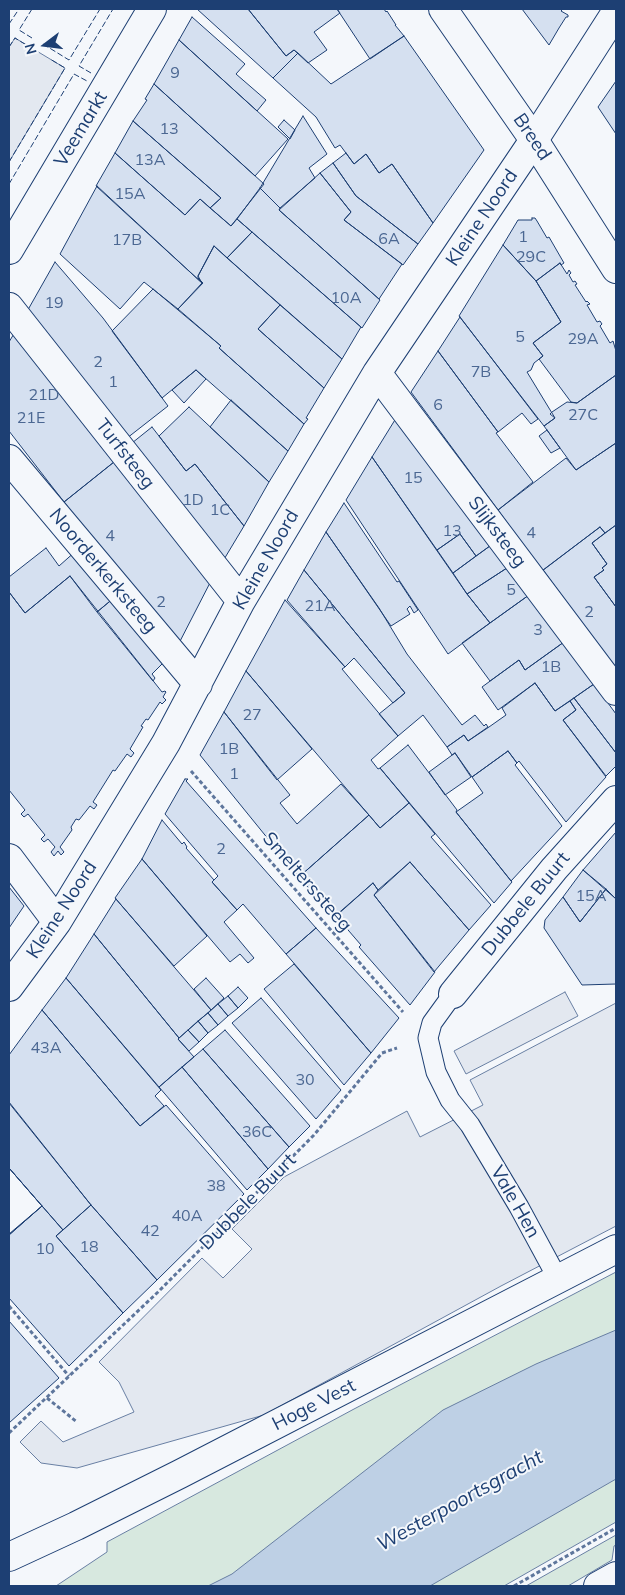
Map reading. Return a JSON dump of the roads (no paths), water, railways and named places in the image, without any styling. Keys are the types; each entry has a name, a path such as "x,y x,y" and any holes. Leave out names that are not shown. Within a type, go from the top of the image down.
{"street":[{"name":"Veemarkt","path":"9,250 152,9"},
{"name":"Breed","path":"443,9 534,140 616,269"},
{"name":"Kleine Noord","path":"9,987 57,922 166,743 241,601 377,373 534,140 616,12"},
{"name":"Turfsteeg","path":"9,307 241,601"},
{"name":"Slijksteeg","path":"377,373 616,691"},
{"name":"Noorderkerksteeg","path":"9,459 198,684"},
{"name":"Dubbele Buurt","path":"453,994 554,869 616,800"},
{"path":"9,858 57,922"},
{"name":"Hoge Vest","path":"9,1557 180,1474 616,1249"},
{"path":"598,1586 616,1576"}],"lane":[{"name":"Dubbele Buurt","path":"453,994 432,1023 428,1038 439,1079 450,1100 470,1124"},
{"name":"Vale Hen","path":"470,1124 519,1207 558,1279"}],"water":[{"name":"Westerpoortsgracht","path":"616,1330 616,1479 430,1586 208,1586 232,1574 443,1410 536,1364"}]}
